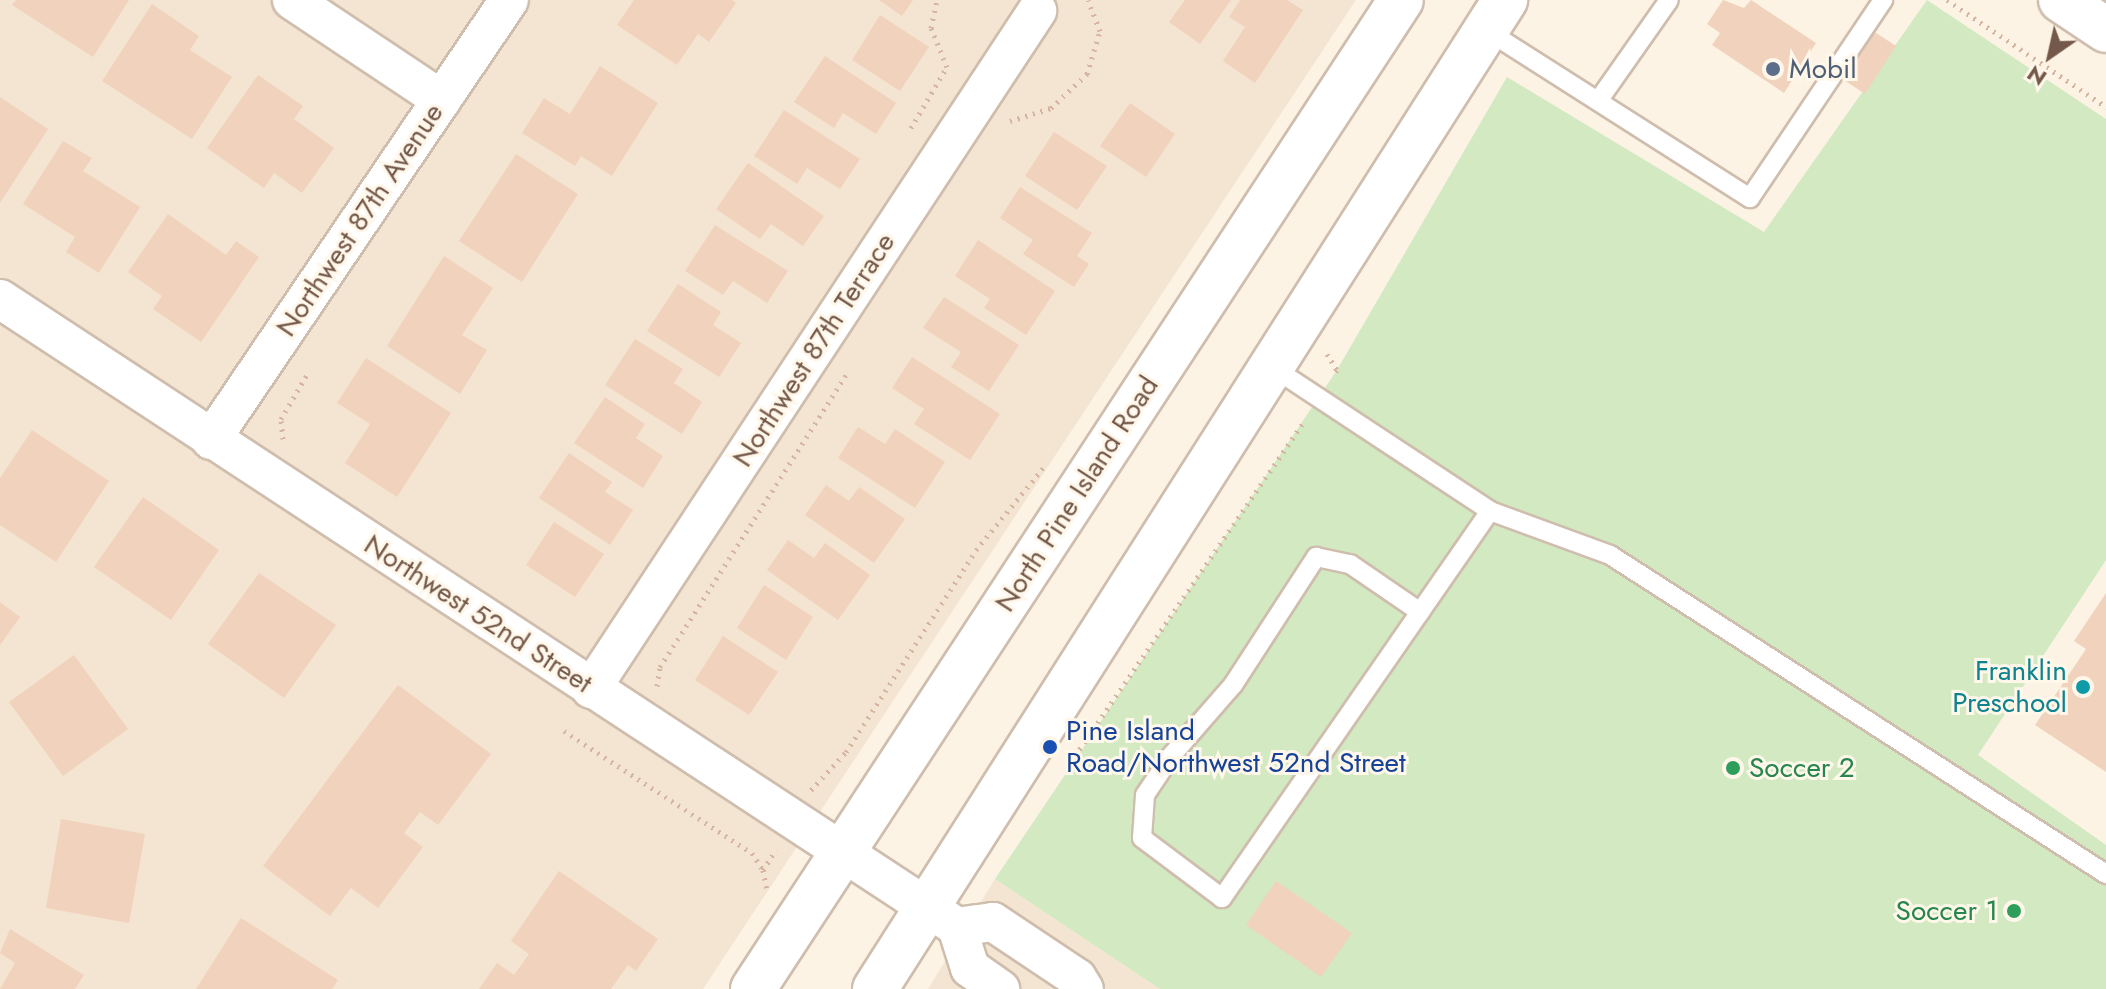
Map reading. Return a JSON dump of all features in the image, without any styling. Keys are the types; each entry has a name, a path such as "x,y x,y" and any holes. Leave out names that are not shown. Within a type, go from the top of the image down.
{"main road":[{"name":"North Pine Island Road","path":"753,989 1401,0"},
{"path":"2061,0 2106,30"},
{"path":"875,989 942,917 1272,367 1496,15"}],"street":[{"path":"292,0 442,100"},
{"name":"Northwest 87th Avenue","path":"211,440 509,0"},
{"name":"Northwest 87th Terrace","path":"591,689 1037,11"},
{"name":"Northwest 52nd Street","path":"0,299 942,917"},
{"path":"942,917 970,968 1000,989"},
{"path":"942,917 993,922 1077,978 1084,989"}],"lane":[{"path":"1598,101 1669,0"},
{"path":"1496,15 1598,101 1750,198 1883,0"},
{"path":"1272,367 1490,511 1610,555 2106,874"},
{"path":"1420,612 1350,564 1316,557 1233,685 1171,756 1145,795 1142,838 1222,898 1490,511"}],"path":[{"path":"908,133 947,67 931,28 937,0"},
{"path":"1006,124 1051,108 1087,74 1100,31 1088,0"},
{"path":"1947,0 2106,107"},
{"path":"658,696 660,667 854,362"},
{"path":"284,443 281,419 308,373"},
{"path":"564,731 752,853 768,885 765,900"},
{"path":"802,787 812,787"}],"shaded area":[{"path":"0,0 1356,0 703,989 0,989"},
{"path":"995,879 1160,989 928,989"}],"green space":[{"path":"1927,0 2106,119 2106,560 1978,755 2106,845 2106,989 1160,989 995,879 1337,370 1507,77 1764,232"}],"building":[{"path":"16,0 129,0 93,57 12,5"},
{"path":"634,0 732,0 736,3 709,42 698,34 677,65 617,25"},
{"path":"879,0 913,0 902,16"},
{"path":"1185,0 1231,0 1200,44 1169,22"},
{"path":"1240,0 1287,0 1303,10 1255,83 1223,61 1245,27 1229,17"},
{"name":"Mobil","path":"1723,0 1744,8 1751,0 1816,43 1784,93 1712,45 1720,33 1707,24"},
{"path":"152,4 199,36 190,50 232,77 192,139 102,81"},
{"path":"880,15 929,47 900,91 852,60"},
{"path":"1870,29 1896,46 1865,94 1838,76"},
{"path":"825,56 896,103 876,134 843,113 834,128 794,102"},
{"path":"600,66 658,103 612,176 581,156 575,166 522,133 544,98 570,114"},
{"path":"258,75 303,106 294,119 334,148 302,193 274,173 264,188 207,148"},
{"path":"0,97 48,129 0,203"},
{"path":"1130,103 1175,134 1146,177 1100,146"},
{"path":"784,110 860,159 840,189 807,168 797,184 754,156"},
{"path":"1054,132 1107,166 1077,210 1025,176"},
{"path":"63,141 92,158 83,171 140,207 99,273 66,252 75,237 23,204"},
{"path":"516,154 578,194 522,282 459,241"},
{"path":"748,163 824,216 803,246 771,224 760,239 716,209"},
{"path":"1020,187 1092,233 1077,256 1089,264 1074,287 1023,254 1033,240 1000,218"},
{"path":"168,214 226,255 236,241 259,257 201,342 153,309 162,296 128,272"},
{"path":"715,225 788,271 767,303 733,281 723,295 685,271"},
{"path":"978,240 1055,291 1026,335 984,308 990,299 955,276"},
{"path":"444,256 493,288 462,335 487,350 460,394 387,346"},
{"path":"678,284 721,312 713,325 741,343 719,377 647,331"},
{"path":"944,297 1019,345 989,391 951,367 961,352 923,328"},
{"path":"635,339 683,369 674,383 702,402 682,434 605,385"},
{"path":"912,357 1000,414 970,460 914,424 924,409 892,388"},
{"path":"366,358 451,413 397,497 345,463 370,424 337,403"},
{"path":"605,397 645,424 636,438 663,456 643,488 574,443"},
{"path":"858,427 885,444 895,429 945,462 915,508 838,458"},
{"path":"32,430 109,481 56,562 0,525 0,478"},
{"path":"569,453 612,482 605,492 633,510 610,545 539,498"},
{"path":"826,485 849,501 859,487 905,519 874,563 805,515"},
{"path":"143,497 219,550 171,620 94,567"},
{"path":"554,522 604,554 575,597 526,565"},
{"path":"788,540 814,558 825,543 870,575 838,620 767,570"},
{"path":"259,573 336,625 284,698 208,644"},
{"path":"764,585 813,617 786,660 737,628"},
{"name":"Franklin Preschool","path":"2106,593 2106,772 2035,725 2086,649 2074,641"},
{"path":"0,602 20,617 0,645"},
{"path":"723,636 778,672 749,715 695,680"},
{"path":"74,655 128,729 63,776 9,702"},
{"path":"398,685 491,754 438,825 420,812 404,833 423,847 378,908 351,888 330,916 263,866"},
{"path":"61,819 145,834 129,923 46,908"},
{"path":"559,871 658,939 636,971 628,965 611,989 479,989 497,963 514,975 529,954 511,941"},
{"path":"1276,881 1352,933 1321,977 1246,925"},
{"path":"241,918 338,980 332,989 196,989"},
{"path":"10,929 84,975 75,989 0,989 15,963 0,953"}],"place":[{"name":"Mobil","path":"1773,69"},
{"name":"Franklin Preschool","path":"2083,687"},
{"name":"Pine Island Road/Northwest 52nd Street","path":"1050,747"},
{"name":"Soccer 2","path":"1733,768"},
{"name":"Soccer 1","path":"2014,911"}]}
